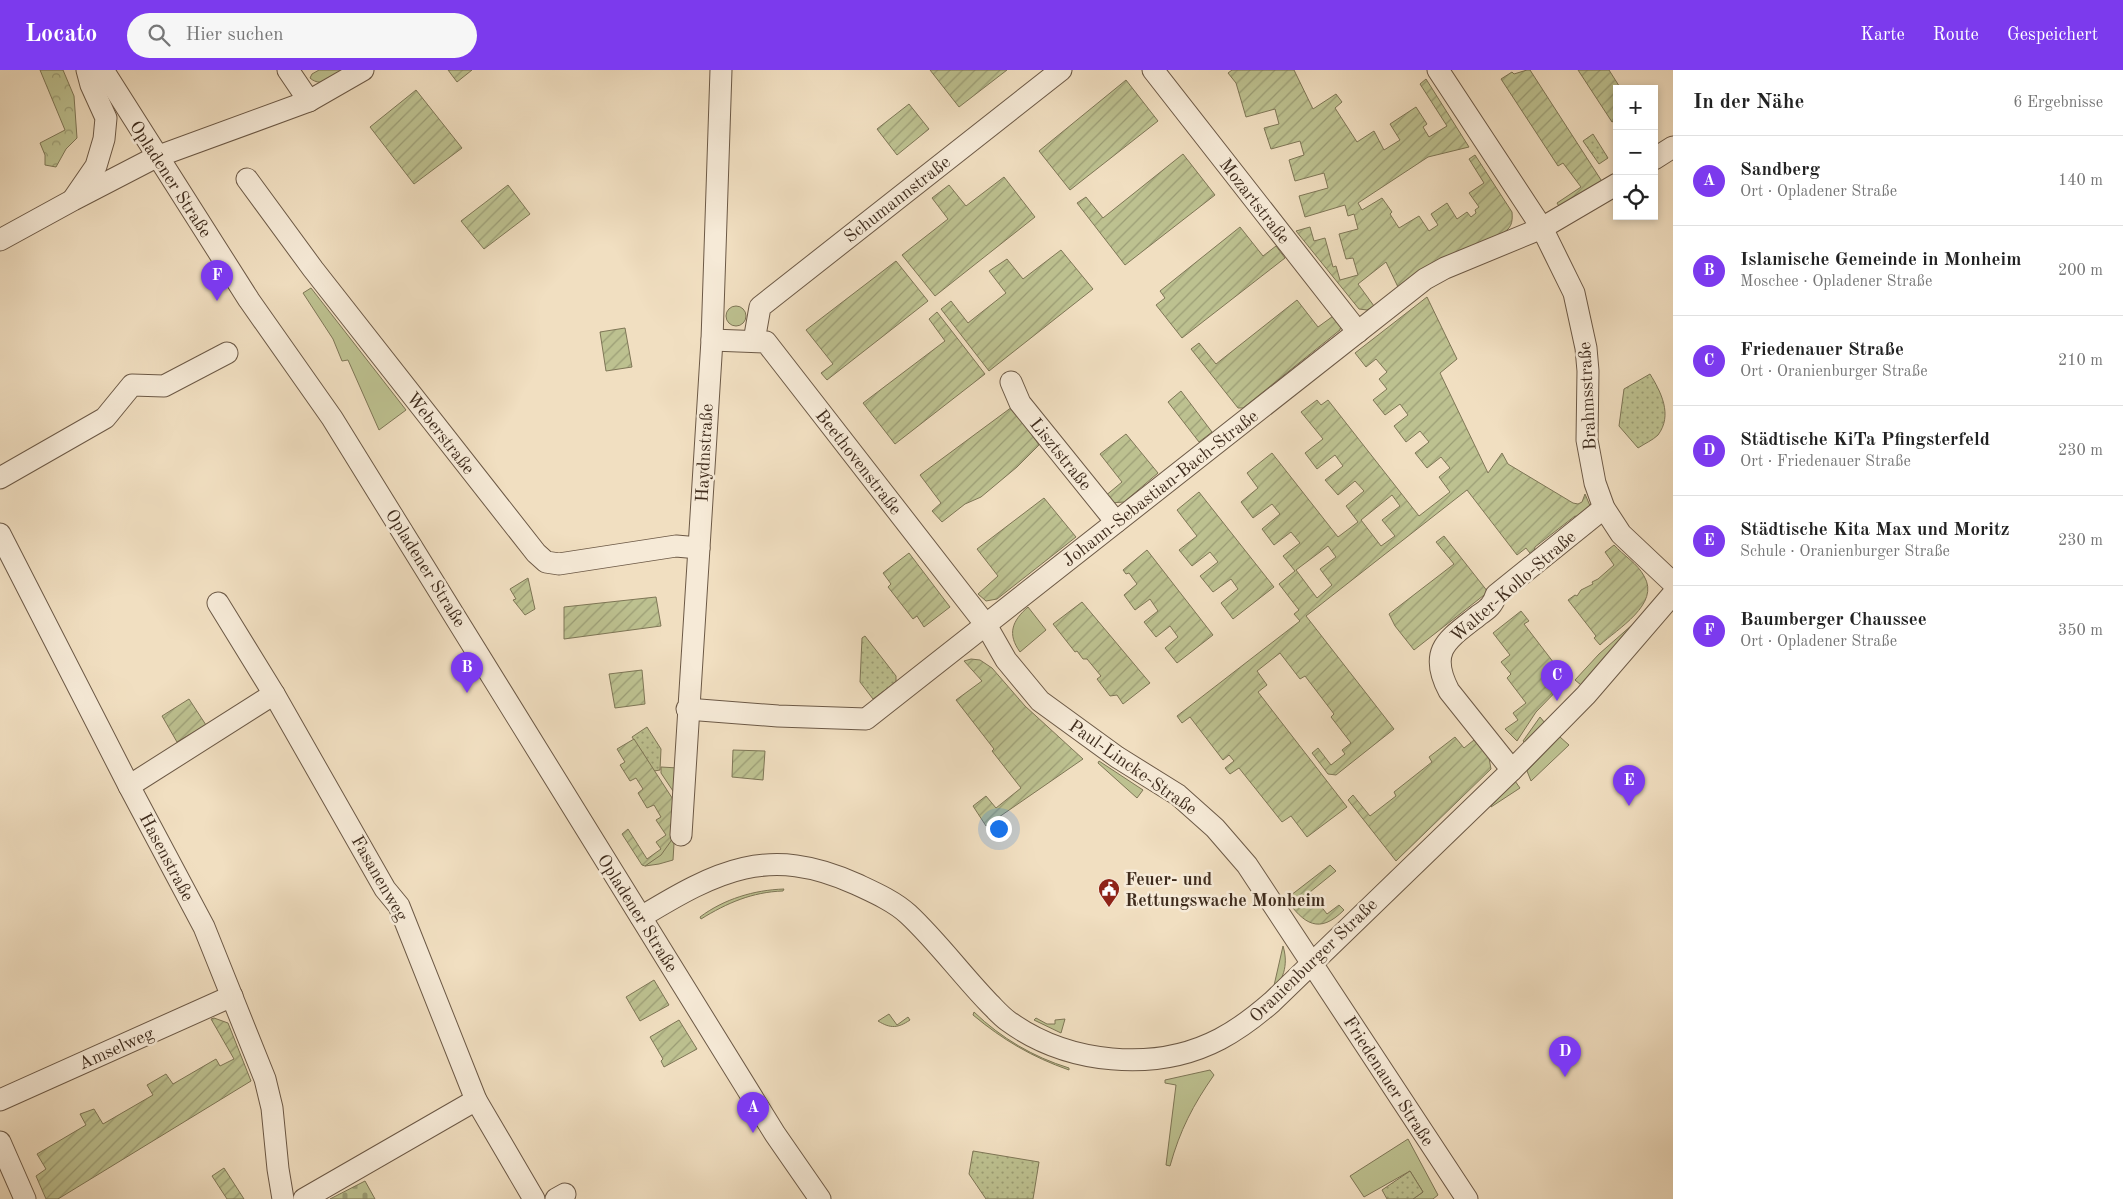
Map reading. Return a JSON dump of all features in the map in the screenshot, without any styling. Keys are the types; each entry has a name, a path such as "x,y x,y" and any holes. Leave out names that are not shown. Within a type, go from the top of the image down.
{"street":[{"path":"73,200 96,166 104,139 106,118 91,85 87,70"},
{"name":"Opladener Straße","path":"103,70 156,157 249,300 332,418 447,600 775,1134 820,1199"},
{"path":"288,70 309,101"},
{"path":"0,240 156,157 309,101 363,70"},
{"name":"Haydnstraße","path":"681,835 712,340 721,70"},
{"name":"Schumannstraße","path":"754,342 760,307 1061,70"},
{"name":"Mozartstraße","path":"1153,70 1358,332"},
{"name":"Brahmsstraße","path":"1438,70 1542,228 1566,274 1582,323 1588,372 1587,440 1595,483 1604,508 1621,534 1673,583"},
{"path":"1658,157 1673,147"},
{"name":"Weberstraße","path":"247,178 325,284 513,526 541,558 546,562 559,564 676,546 699,548"},
{"name":"Johann-Sebastian-Bach-Straße","path":"688,709 778,716 866,719 1424,279 1445,268 1542,228 1613,186"},
{"name":"Beethovenstraße","path":"712,340 766,342 986,625"},
{"path":"0,478 105,418 132,386 164,386 227,353"},
{"name":"Lisztstraße","path":"1011,382 1020,403 1116,522"},
{"name":"Walter-Kollo-Straße","path":"1512,770 1450,691 1443,678 1441,663 1443,646 1494,604 1496,595 1604,508"},
{"name":"Hasenstraße","path":"0,534 128,786 204,927 265,1079 272,1108 283,1199"},
{"name":"Oranienburger Straße","path":"641,917 682,892 730,870 762,864 800,866 837,875 875,892 906,912 972,985 1008,1021 1045,1043 1112,1060 1159,1058 1186,1052 1218,1040 1246,1024 1272,1002 1512,770 1586,695 1673,594"},
{"name":"Fasanenweg","path":"218,603 274,694 385,889 400,906 476,1100 534,1199"},
{"name":"Paul-Lincke-Straße","path":"986,625 1006,660 1040,701 1117,757 1178,795 1215,828 1247,865 1312,962"},
{"path":"128,786 274,694"},
{"name":"Friedenauer Straße","path":"1312,962 1368,1051 1467,1199"},
{"name":"Amselweg","path":"0,1100 232,996"},
{"path":"304,1199 476,1100"},
{"path":"0,1142 25,1199"}],"green space":[{"path":"40,70 63,70 74,96 77,138 66,149 56,167 45,165 45,155 40,143 65,130"},
{"path":"319,70 351,70 325,82 315,81 310,78 312,74"},
{"path":"448,70 472,70 457,82"},
{"path":"930,70 1007,70 959,107"},
{"path":"1232,70 1294,70 1313,109 1336,94 1342,102 1335,108 1357,142 1374,131 1384,150 1400,140 1390,124 1416,107 1427,124 1423,127 1429,137 1447,126 1420,84 1426,79 1469,147 1428,157 1358,203 1362,210 1382,198 1392,212 1390,214 1399,228 1419,216 1429,231 1438,225 1431,214 1447,203 1457,219 1467,212 1471,217 1479,207 1469,193 1484,183 1469,159 1475,155 1512,212 1511,225 1501,234 1436,262 1398,287 1386,262 1358,284 1374,306 1367,310 1359,309 1296,231 1310,227 1314,241 1325,238 1333,267 1336,266 1340,280 1358,275 1353,258 1346,259 1339,234 1358,229 1354,214 1348,216 1345,205 1305,217 1299,196 1328,188 1324,173 1295,181 1289,160 1304,155 1300,141 1271,149 1264,128 1279,124 1275,109 1246,117 1236,83 1228,73"},
{"path":"1530,70 1603,183 1560,208 1557,203 1581,187 1563,163 1558,166 1501,79 1512,72 1514,74"},
{"path":"1578,70 1609,70 1618,85 1613,85 1612,122"},
{"path":"1126,80 1158,121 1070,190 1039,151"},
{"path":"416,90 462,148 414,184 370,127"},
{"path":"909,104 929,129 897,155 877,129"},
{"path":"1593,134 1608,158 1599,164 1583,141"},
{"path":"1183,154 1215,195 1125,265 1077,203 1086,197 1103,218"},
{"path":"1004,177 1035,217 935,296 902,255 948,219 932,198 949,185 966,206"},
{"path":"508,185 530,214 484,249 461,221"},
{"path":"1240,227 1263,256 1276,246 1285,258 1182,338 1156,305 1165,298 1160,291"},
{"path":"1061,250 1093,289 989,371 941,309 951,301 968,323 1006,293 989,271 1007,259 1023,279"},
{"path":"896,261 928,301 827,380 821,373 833,364 806,330"},
{"path":"311,288 406,410 379,430 348,360 342,361 333,339 303,293"},
{"path":"1427,297 1457,359 1440,373 1488,473 1502,453 1508,464 1573,503 1578,504 1582,502 1585,494 1591,508 1583,518 1575,516 1535,547 1533,557 1526,548 1517,555 1467,490 1306,616 1394,729 1336,775 1328,774 1312,753 1318,748 1331,765 1345,754 1342,750 1351,743 1331,717 1334,714 1305,676 1300,679 1280,653 1257,671 1267,685 1258,692 1347,807 1307,837 1291,816 1282,822 1239,768 1230,774 1225,768 1234,761 1229,755 1223,760 1190,717 1182,723 1177,716 1300,621 1294,614 1299,610 1279,584 1295,571 1283,556 1300,543 1291,532 1274,545 1262,529 1280,514 1272,504 1253,518 1241,502 1258,488 1247,473 1272,453 1338,537 1358,522 1346,506 1364,491 1355,481 1338,495 1325,480 1343,466 1335,455 1317,469 1305,453 1323,439 1301,412 1317,400 1321,405 1328,400 1419,516 1450,492 1439,477 1450,468 1441,457 1427,468 1415,453 1429,442 1420,431 1406,442 1394,426 1408,415 1400,404 1385,415 1373,400 1387,389 1379,379 1387,372 1376,359 1366,367 1355,353","holes":["1392,495 1400,506 1382,520 1395,536 1381,546 1361,520","1328,546 1336,557 1320,569 1332,585 1317,598 1296,570"]},
{"path":"1297,300 1318,327 1336,314 1341,325 1340,330 1243,408 1238,408 1191,349 1199,343 1216,364"},
{"path":"732,306 740,306 746,312 746,320 740,326 732,326 726,320 726,312"},
{"path":"937,312 985,374 895,444 863,403 945,341 929,319"},
{"path":"625,328 632,367 606,371 600,332"},
{"path":"1650,374 1664,404 1665,420 1658,435 1638,448 1619,426 1624,389"},
{"path":"1181,391 1212,432 1199,442 1168,402"},
{"path":"1012,407 1039,445 1017,467 981,497 965,504 942,522 932,511 941,503 920,475"},
{"path":"1126,434 1158,473 1124,502 1110,503 1104,497 1122,482 1100,454"},
{"path":"1199,492 1274,587 1233,619 1221,603 1238,589 1231,579 1213,592 1200,576 1218,562 1210,552 1192,566 1179,550 1197,536 1177,510"},
{"path":"1044,498 1076,537 997,599 986,601 978,594 998,576 977,549"},
{"path":"1444,536 1488,592 1414,650 1395,626 1389,614 1454,564 1436,542"},
{"path":"1614,545 1644,576 1648,586 1647,596 1635,615 1600,645 1594,638 1596,636 1568,600 1593,584 1592,582 1614,565 1605,552"},
{"path":"1147,550 1213,635 1177,663 1165,648 1178,637 1170,626 1156,637 1144,622 1158,611 1150,599 1135,610 1124,595 1137,584 1129,573 1126,574 1123,570"},
{"path":"909,553 950,607 924,627 917,616 913,619 888,587 891,584 883,573"},
{"path":"528,578 535,609 525,615 513,600 516,599 510,589"},
{"path":"656,597 661,626 564,639 564,607"},
{"path":"1082,602 1150,683 1123,704 1117,695 1110,696 1097,679 1101,676 1087,659 1083,659 1077,651 1075,652 1053,624"},
{"path":"1028,607 1046,630 1020,652 1014,639 1013,628 1018,617"},
{"path":"1521,611 1529,621 1524,624 1567,680 1536,712 1517,741 1505,729 1518,720 1513,713 1526,703 1507,678 1511,674 1501,662 1510,655 1493,633"},
{"path":"1632,625 1581,685 1575,680 1599,654"},
{"path":"865,636 896,676 896,682 873,699 860,682 862,638"},
{"path":"971,659 980,660 992,668 1025,706 1083,759 986,826 973,806 986,796 996,808 1021,788 956,700 982,681 964,661"},
{"path":"642,670 645,704 615,708 609,674"},
{"path":"189,699 206,725 177,742 162,716"},
{"path":"1540,717 1545,723 1525,743 1523,741"},
{"path":"647,727 661,749 660,770 654,771 632,737"},
{"path":"1455,737 1464,748 1474,740 1489,758 1491,769 1396,861 1348,800 1353,795 1370,816 1396,796 1394,792 1432,762 1429,757"},
{"path":"1560,737 1569,745 1531,781 1527,771"},
{"path":"634,739 676,804 675,827 671,841 661,855 645,866 642,865 622,834 628,829 647,859 661,849 656,842 666,835 656,820 661,817 654,805 647,808 638,793 643,789 636,778 630,781 620,765 625,762 617,749"},
{"path":"733,750 765,751 763,780 732,777"},
{"path":"1099,761 1143,790 1137,798 1098,763"},
{"path":"661,767 678,768 675,794 661,773"},
{"path":"1515,781 1520,788 1491,807 1491,806"},
{"path":"675,827 673,860 645,866 661,854"},
{"path":"1330,865 1336,871 1310,892 1327,914 1339,905 1344,910 1327,922 1312,923 1299,915 1286,899"},
{"path":"784,889 783,891 740,899 701,919 700,917 729,900 762,891"},
{"path":"1283,946 1285,964 1283,975 1273,990"},
{"path":"654,980 669,1005 640,1021 626,997"},
{"path":"974,1012 1018,1046 1069,1068 1069,1070 1030,1053 1007,1040 973,1015"},
{"path":"889,1014 897,1025 908,1017 910,1020 902,1025 894,1026 878,1021"},
{"path":"214,1018 228,1023 251,1081 58,1199 46,1199 36,1176 46,1169 37,1154 86,1125 80,1114 94,1109 103,1124 153,1095 147,1085 166,1074 173,1084 216,1059 220,1066 234,1059 211,1019"},
{"path":"1036,1018 1047,1024 1055,1024 1055,1020 1065,1019 1061,1033 1034,1020"},
{"path":"679,1020 697,1049 664,1067 661,1061 663,1059 650,1037"},
{"path":"1210,1070 1214,1075 1188,1118 1170,1166 1166,1165 1176,1085 1165,1083 1165,1080"},
{"path":"1408,1139 1438,1195 1433,1199 1413,1199 1423,1192 1410,1171 1364,1197 1350,1176"},
{"path":"973,1151 1039,1162 1033,1199 986,1199 969,1174"},
{"path":"224,1168 244,1199 227,1199 212,1176"},
{"path":"1410,1171 1423,1192 1413,1199 1387,1199 1382,1190"},
{"path":"365,1181 375,1199 330,1199"}],"place":[{"name":"Baumberger Chaussee","path":"217,301"},
{"name":"Islamische Gemeinde in Monheim","path":"467,693"},
{"name":"Friedenauer Straße","path":"1557,701"},
{"name":"Städtische Kita Max und Moritz","path":"1629,806"},
{"name":"Feuer- und Rettungswache Monheim","path":"1109,908"},
{"name":"Städtische KiTa Pfingsterfeld","path":"1565,1077"},
{"name":"Sandberg","path":"753,1133"}]}
